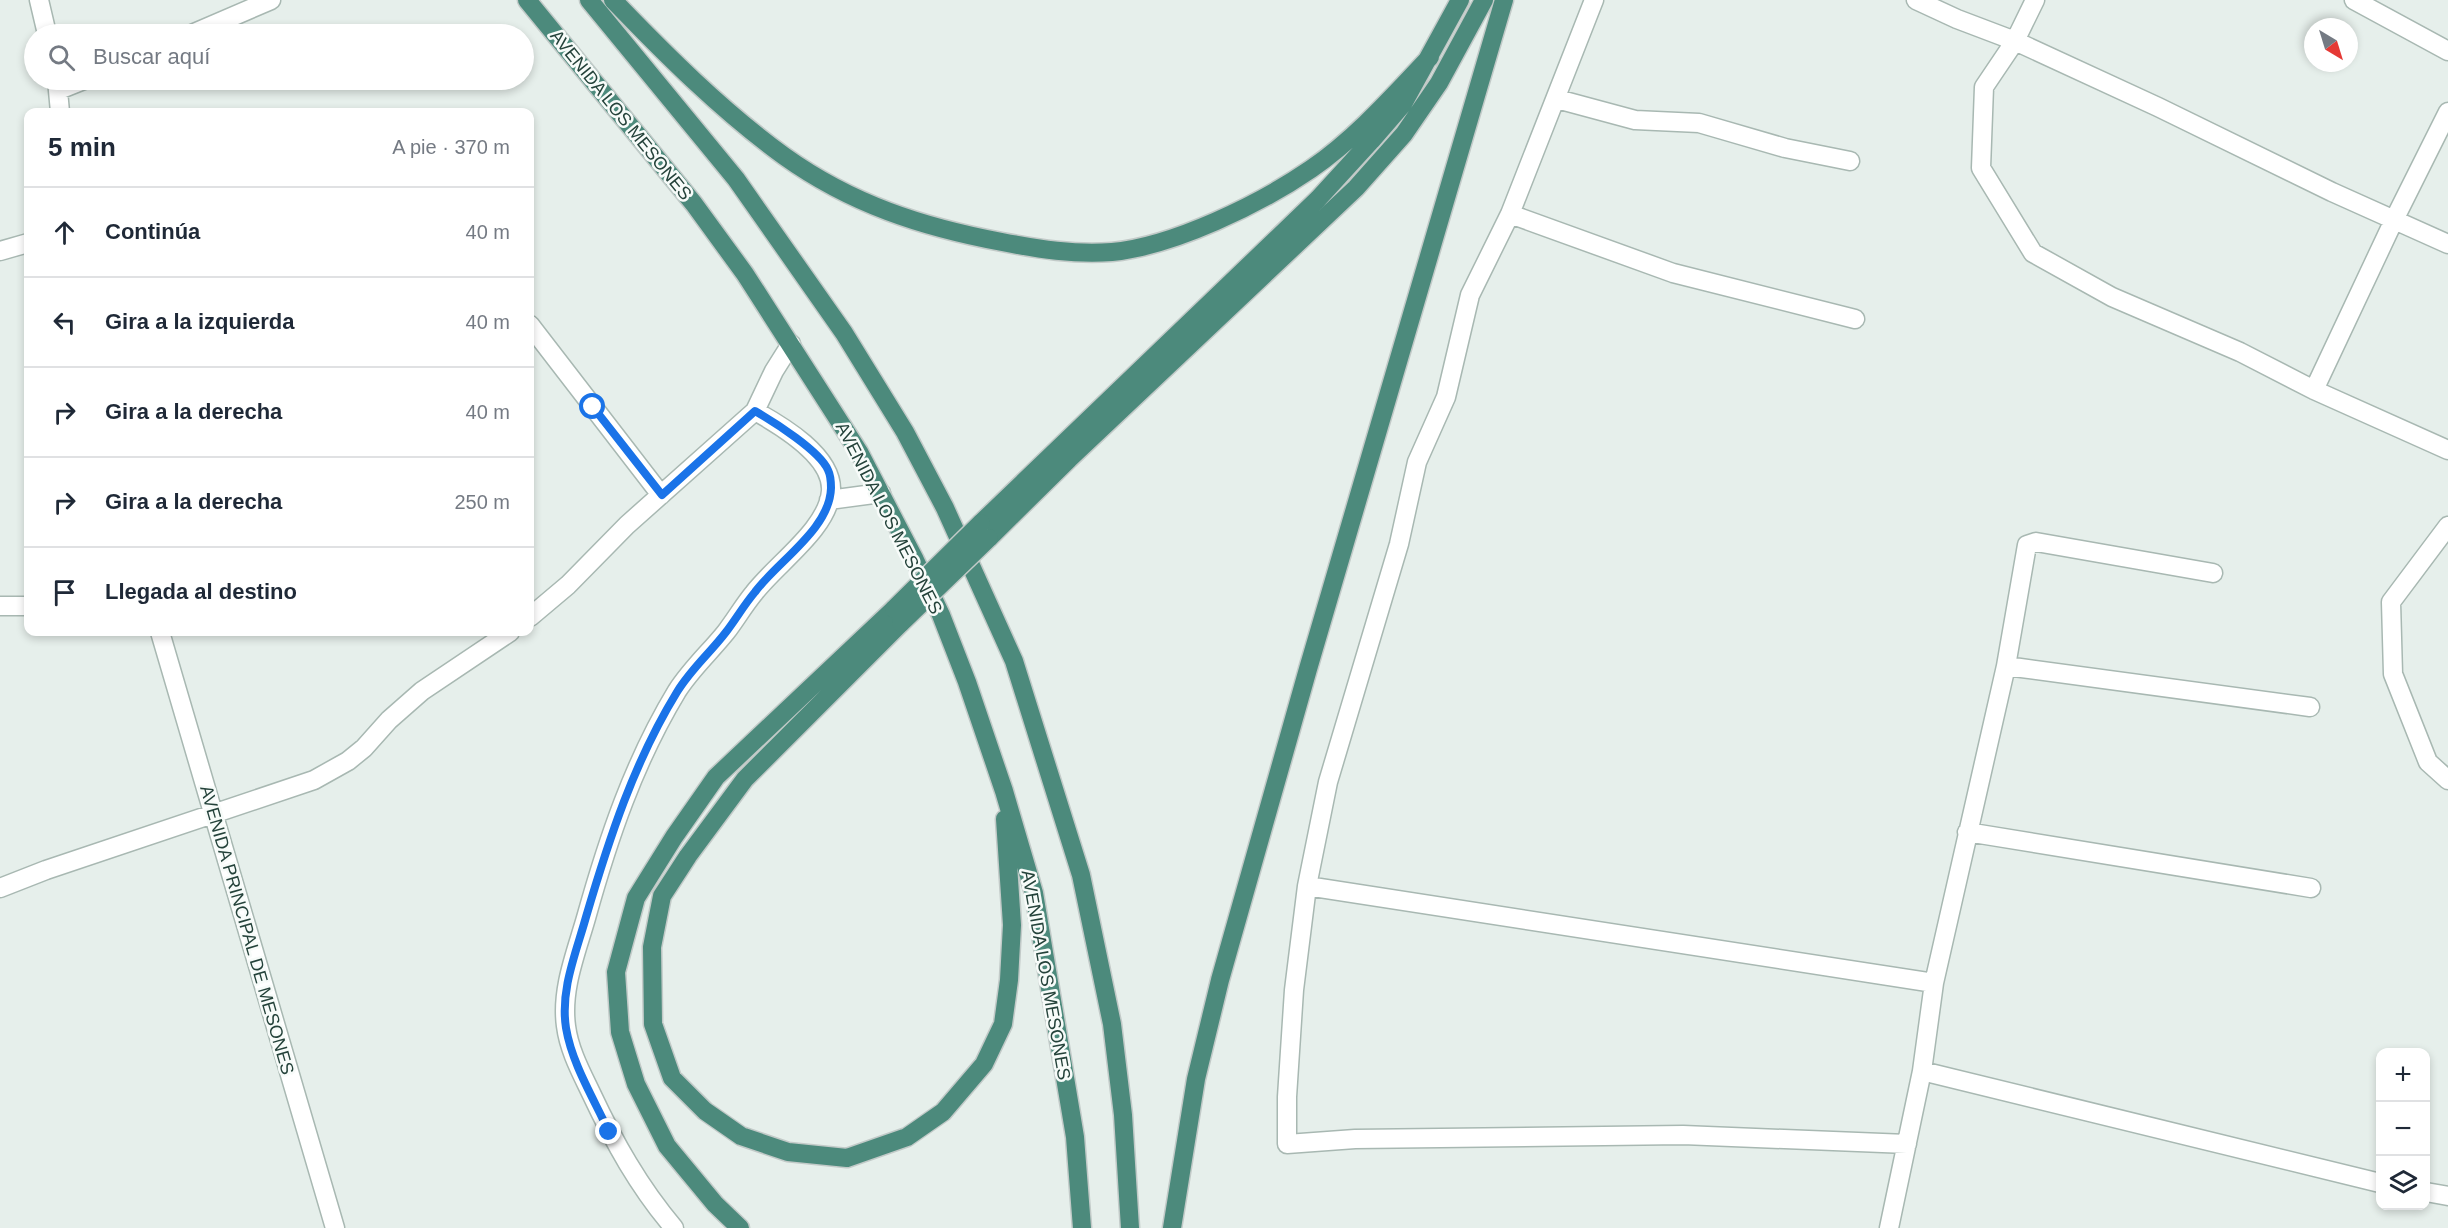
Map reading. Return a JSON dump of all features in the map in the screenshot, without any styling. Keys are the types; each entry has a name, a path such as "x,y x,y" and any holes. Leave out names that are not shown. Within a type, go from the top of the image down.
{"highway":[{"name":"AVENIDA LOS MESONES","path":"527,0 694,204 745,274 860,452 941,615 967,682 1004,791 1034,893 1075,1137 1082,1228"},
{"path":"589,0 736,179 844,333 905,432 945,508 1014,661 1081,875 1110,1014 1123,1115 1130,1228"},
{"path":"613,0 722,106 784,156 848,194 879,210 944,231 1043,249 1078,252 1113,252 1174,237 1263,198 1312,168 1367,122 1430,57"},
{"path":"1004,791 1012,925 1009,980 1003,1024 984,1064 943,1112 907,1137 847,1158 788,1152 741,1136 705,1111 672,1078 653,1024 652,947 662,896 688,856 745,779 898,616 1318,199 1403,104 1460,0"},
{"path":"985,530 1356,188 1404,134 1440,83 1484,0"},
{"path":"1172,1228 1196,1079 1223,969 1308,669 1504,0"},
{"path":"740,1228 715,1204 667,1146 641,1094 620,1032 616,972 636,898 674,837 716,777 898,616"}],"street":[{"path":"39,0 45,24"},
{"path":"215,24 271,0"},
{"path":"1594,0 1510,214 1470,295 1446,398 1417,462 1399,544 1328,782 1307,886 1294,990 1287,1097 1287,1144 1355,1139 1683,1134 1907,1144"},
{"path":"1916,0 1957,19 2015,41 2448,244"},
{"path":"2035,0 2015,41 1984,87 1982,168 2033,253 2112,297 2240,352 2314,390 2448,450"},
{"path":"2354,0 2448,51"},
{"path":"58,90 60,108"},
{"path":"1557,99 1635,120 1699,123 1785,148 1850,161"},
{"path":"2314,390 2448,112"},
{"path":"1510,214 1673,273 1855,319"},
{"path":"0,251 24,244"},
{"path":"534,330 662,495"},
{"path":"534,614 568,585 627,525 755,411 774,370 791,344"},
{"path":"674,1228 625,1160 572,1053 564,1010 569,975 613,827 665,712 693,669 725,634 754,592 811,533 829,500 830,479 828,470 822,462 793,435 755,411"},
{"path":"829,500 881,493"},
{"path":"2447,532 2391,602 2391,614 2393,674 2428,762 2448,780"},
{"path":"1889,1228 1922,1071 1934,983 2006,666 2027,545 2036,542 2213,573"},
{"path":"0,606 24,606"},
{"name":"AVENIDA PRINCIPAL DE MESONES","path":"161,636 335,1228"},
{"path":"0,888 46,870 314,780 364,748 422,691 504,636"},
{"path":"2006,666 2310,707"},
{"path":"1967,832 2311,888"},
{"path":"1307,886 1934,983"},
{"path":"1922,1071 2376,1182"},
{"path":"2430,1193 2448,1196"}],"route":[{"path":"593,407 662,495 755,411 793,435 822,462 828,470 831,489 825,510 811,533 770,573 725,634 708,650 678,690 645,752 613,827 569,975 564,1010 572,1053 609,1132"}]}
